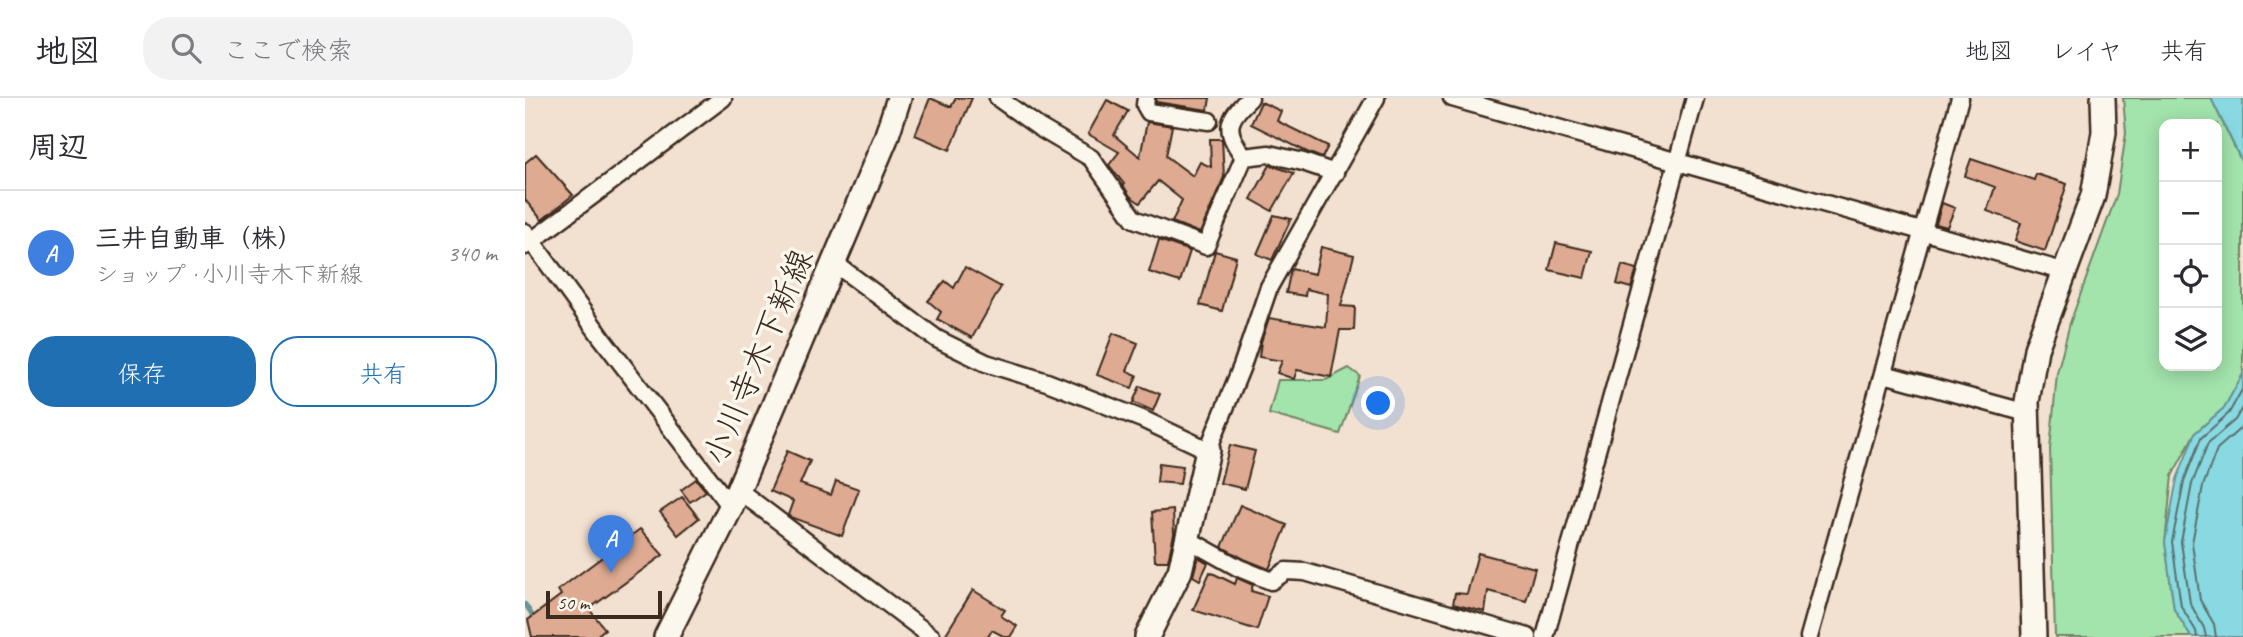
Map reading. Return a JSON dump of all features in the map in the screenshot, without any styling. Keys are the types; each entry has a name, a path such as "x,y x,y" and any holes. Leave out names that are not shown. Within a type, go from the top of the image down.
{"street":[{"path":"723,98 527,240 602,338 734,498 932,637"},
{"name":"小川寺木下新線","path":"666,637 734,498 886,138 899,98"},
{"path":"998,98 1091,158 1134,219 1206,246 1244,157"},
{"path":"1146,98 1145,105 1149,112 1209,121"},
{"path":"1244,157 1236,147 1230,129 1231,118 1250,98"},
{"path":"1147,637 1180,571 1208,450 1242,366 1269,286 1376,98"},
{"path":"1452,98 2066,272"},
{"path":"1545,637 1695,98"},
{"path":"1809,637 1960,98"},
{"path":"2033,637 2027,402 2036,349 2093,196 2104,132 2103,98"},
{"path":"1244,157 1269,154 1335,173"},
{"path":"834,263 949,345 986,363 1047,382 1142,419 1208,450"},
{"path":"1884,374 2027,413"},
{"path":"1187,539 1239,568 1271,581 1286,571 1305,572 1528,637"}],"green space":[{"path":"2123,98 2211,98 2221,119 2159,119 2159,371 2222,371 2222,121 2243,165 2243,374 2224,408 2195,433 2172,476 2165,542 2174,609 2191,637 2055,637 2050,449 2057,373 2070,323 2117,194 2126,133"},
{"path":"1349,368 1360,376 1340,434 1269,414 1278,380 1326,380"}],"water":[{"path":"2211,98 2243,98 2243,163 2222,119"},
{"path":"2243,374 2243,637 2191,637 2174,609 2165,542 2177,479 2195,433 2224,408"}],"building":[{"path":"930,98 951,107 956,98 972,98 950,150 915,135"},
{"path":"1156,98 1210,98 1208,110 1156,102"},
{"path":"1107,100 1128,111 1114,135 1140,157 1147,122 1172,126 1166,156 1193,176 1200,162 1211,167 1210,139 1222,139 1224,177 1200,233 1172,222 1182,200 1158,181 1140,203 1130,196 1109,165 1119,152 1088,134"},
{"path":"1261,102 1281,111 1277,121 1328,146 1322,158 1251,124"},
{"path":"536,154 573,195 542,220 525,200 525,163"},
{"path":"1971,159 2034,180 2036,174 2067,184 2045,251 2015,241 2021,223 1987,211 1995,187 1965,176"},
{"path":"1270,165 1294,173 1272,211 1251,199"},
{"path":"1942,203 1955,208 1947,227 1936,224"},
{"path":"1274,215 1291,219 1272,260 1257,254"},
{"path":"1159,240 1190,251 1180,282 1149,272"},
{"path":"1556,243 1592,251 1585,278 1549,270"},
{"path":"1321,247 1354,255 1341,306 1355,307 1354,330 1340,330 1331,377 1297,370 1294,379 1277,373 1282,361 1259,357 1261,342 1269,318 1326,327 1328,294 1306,289 1305,296 1286,293 1291,269 1315,274"},
{"path":"1215,251 1236,257 1222,311 1200,305"},
{"path":"1622,265 1637,269 1631,288 1617,284"},
{"path":"965,267 1001,287 972,338 937,319 941,312 928,301 945,281 954,288"},
{"path":"1113,333 1138,343 1127,371 1137,375 1132,388 1097,375"},
{"path":"1140,386 1160,394 1153,411 1133,402"},
{"path":"1230,445 1255,451 1245,489 1220,483"},
{"path":"787,451 810,461 800,484 831,495 836,481 859,489 842,536 790,517 788,515 793,501 770,491"},
{"path":"1159,463 1183,466 1180,484 1157,482"},
{"path":"696,479 706,491 690,502 681,490"},
{"path":"682,497 699,518 678,535 660,512"},
{"path":"1240,505 1287,525 1269,569 1222,547"},
{"path":"1173,510 1174,534 1168,561 1155,561 1152,512"},
{"path":"640,529 663,555 589,609 605,629 595,637 532,637 528,620 561,595 558,590"},
{"path":"1478,553 1535,568 1526,601 1488,591 1485,612 1453,604 1455,593 1467,594"},
{"path":"1198,557 1208,563 1200,580 1193,576"},
{"path":"1210,572 1235,584 1237,578 1253,585 1251,591 1268,596 1257,630 1193,610"},
{"path":"973,590 1005,610 1001,616 1017,626 1010,637 992,630 988,637 944,637"}],"waterway":[{"path":"525,604 536,621"}],"place":[{"name":"三井自動車（株）","path":"611,573"}]}
